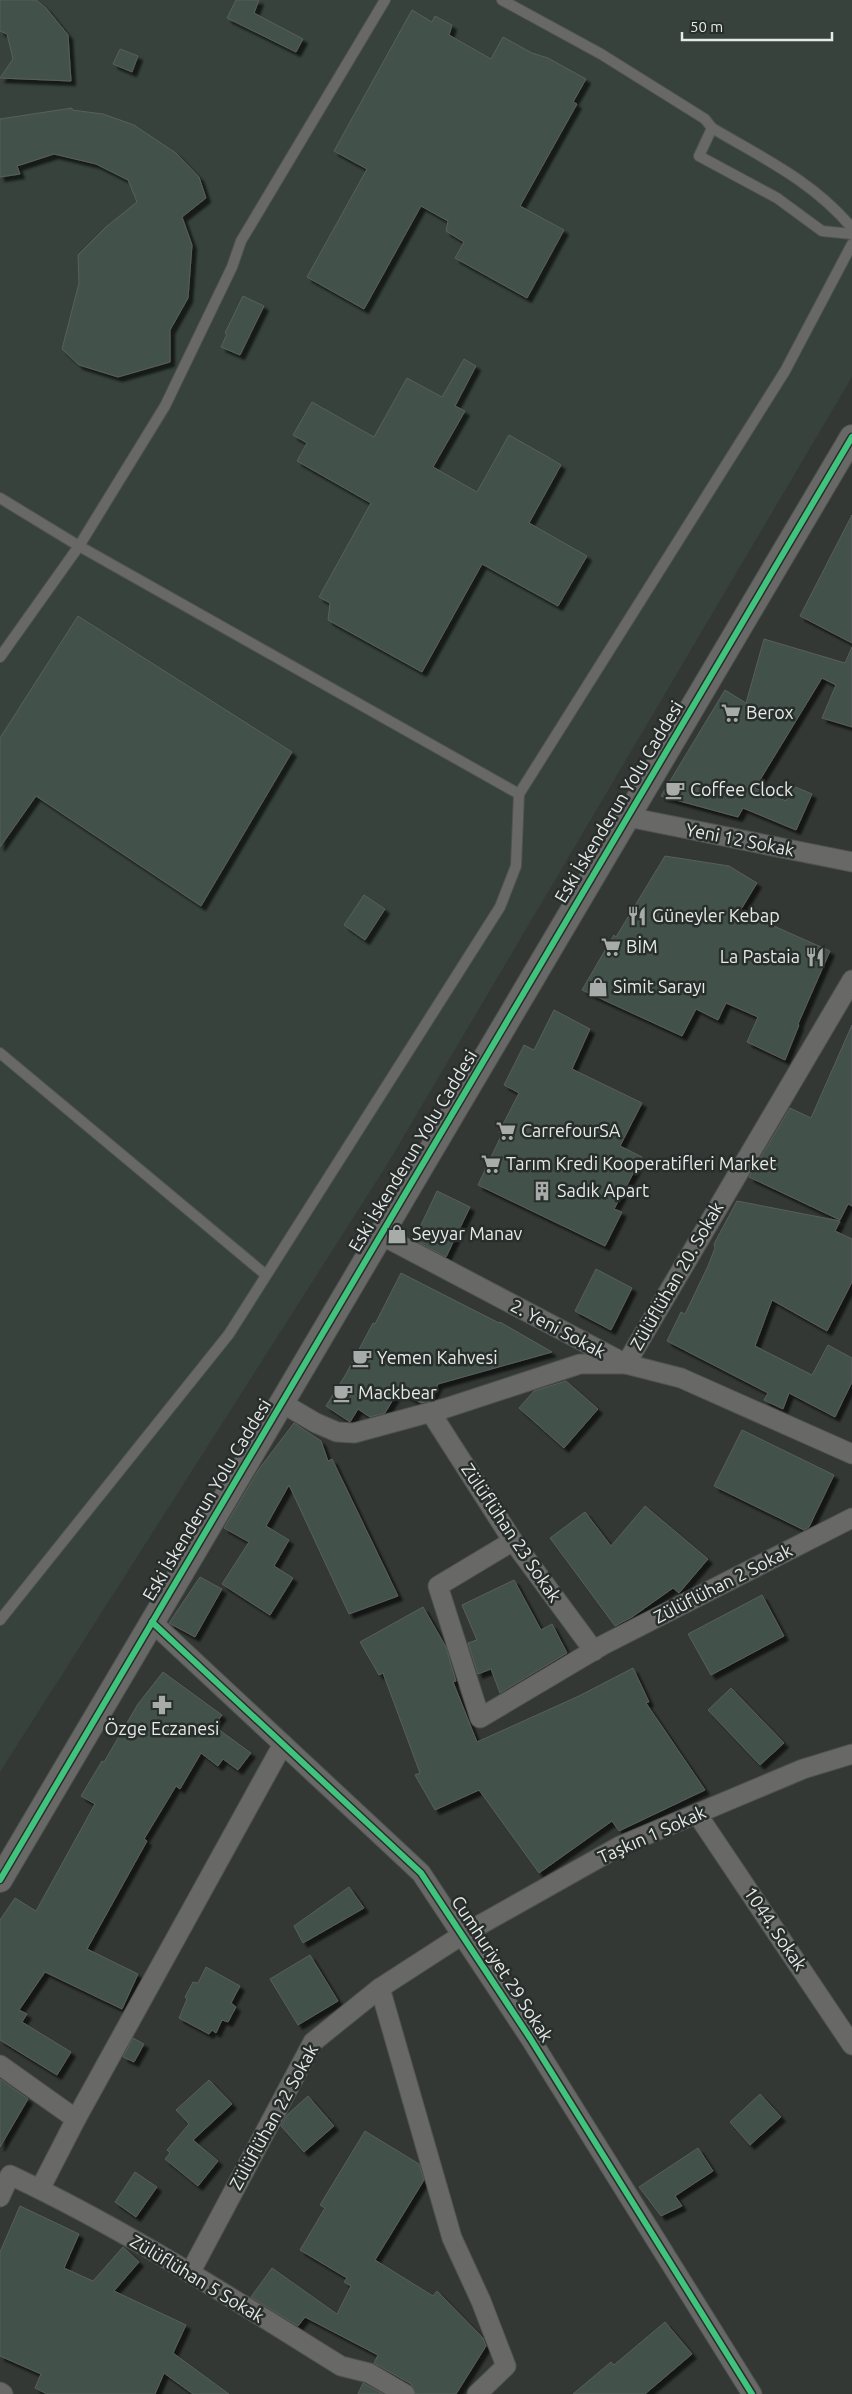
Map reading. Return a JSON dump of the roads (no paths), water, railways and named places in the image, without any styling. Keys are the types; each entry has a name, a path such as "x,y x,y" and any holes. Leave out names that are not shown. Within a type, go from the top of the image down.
{"street":[{"name":"Eski İskenderun Yolu Caddesi","path":"0,1880 628,817 849,451"},
{"name":"Yeni 12 Sokak","path":"628,817 852,862"},
{"name":"Zülüflühan 20. Sokak","path":"282,1403 316,1423 337,1432 354,1433 430,1413 580,1364 626,1364 852,980"},
{"name":"2. Yeni Sokak","path":"381,1235 626,1364 681,1378 852,1454"},
{"name":"Zülüflühan 23 Sokak","path":"430,1413 513,1541 594,1651"},
{"name":"Zülüflühan 2 Sokak","path":"513,1541 438,1586 480,1718 594,1651 852,1518"},
{"name":"Cumhuriyet 29 Sokak","path":"152,1622 422,1873 530,2038 752,2394"},
{"path":"40,2189 76,2119 283,1744"},
{"name":"Taşkın 1 Sokak","path":"462,1935 620,1846 804,1769 852,1754"},
{"name":"1044. Sokak","path":"697,1814 852,2045"},
{"name":"Zülüflühan 22 Sokak","path":"190,2273 313,2042 380,1988 462,1935"},
{"path":"380,1988 452,2238 506,2366 476,2394"},
{"path":"0,2065 76,2119"},
{"name":"Zülüflühan 5 Sokak","path":"0,2197 10,2175 40,2189 190,2273 341,2366 369,2373 405,2394"}],"lane":[{"path":"0,657 79,546 165,406 232,267 241,241 385,0"},
{"path":"502,0 609,59 705,119 712,128 806,184 834,206 852,228"},
{"path":"712,128 699,156 776,198 822,231 852,234"},
{"path":"0,1620 230,1334 500,907 516,866 518,794 785,371 852,244"},
{"path":"0,498 79,546 518,794"},
{"path":"0,1053 266,1275"}],"place":[{"name":"Berox","path":"731,713"},
{"name":"Coffee Clock","path":"675,790"},
{"name":"Güneyler Kebap","path":"637,916"},
{"name":"BİM","path":"611,947"},
{"name":"La Pastaia","path":"815,957"},
{"name":"Simit Sarayı","path":"598,987"},
{"name":"CarrefourSA","path":"506,1131"},
{"name":"Tarım Kredi Kooperatifleri Market","path":"491,1164"},
{"name":"Sadık Apart","path":"542,1191"},
{"name":"Seyyar Manav","path":"397,1234"},
{"name":"Yemen Kahvesi","path":"362,1358"},
{"name":"Mackbear","path":"343,1393"},
{"name":"Özge Eczanesi","path":"162,1705"}]}
